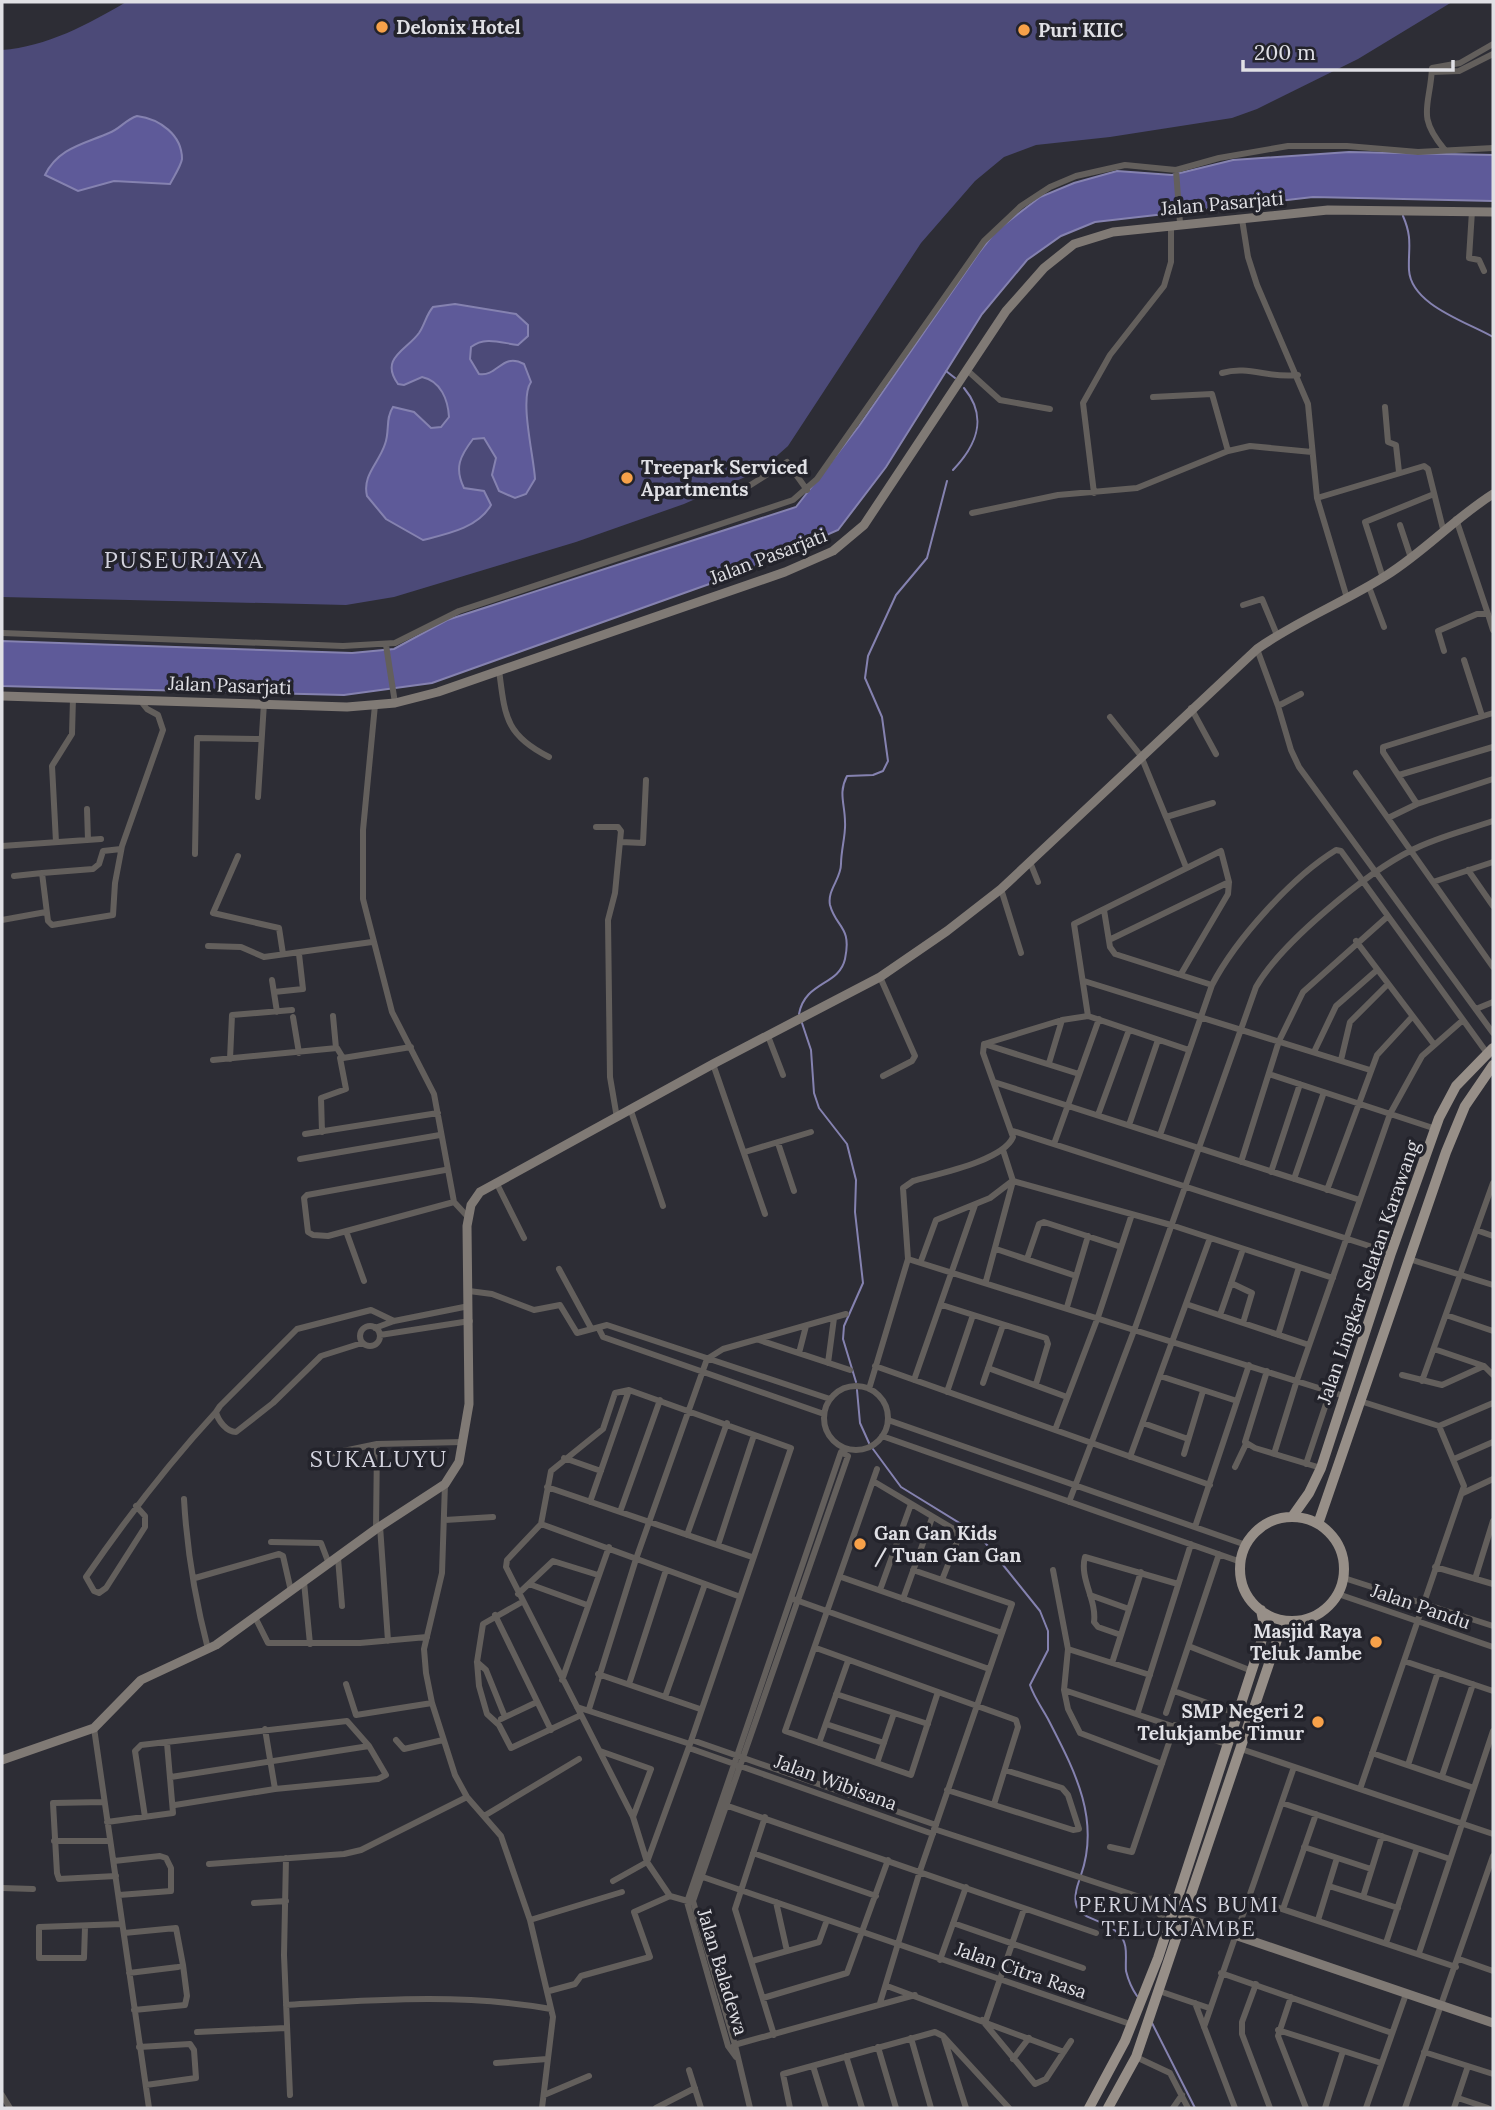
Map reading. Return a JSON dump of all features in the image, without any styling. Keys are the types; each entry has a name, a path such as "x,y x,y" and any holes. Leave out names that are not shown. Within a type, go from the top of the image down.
{"main road":[{"name":"Jalan Lingkar Selatan Karawang","path":"1292,1517 1309,1493 1321,1468 1391,1252 1436,1129 1455,1086 1490,1050"},
{"name":"Jalan Lingkar Selatan Karawang","path":"1318,1524 1465,1106 1493,1065"},
{"path":"1413,1189 1432,1194"},
{"path":"1292,1517 1318,1524 1340,1547 1344,1562 1344,1578 1338,1594 1326,1608 1310,1618 1292,1621 1276,1618 1261,1610 1244,1590 1241,1562 1246,1545 1267,1524 1292,1517"},
{"path":"1089,2108 1133,2025 1169,1925 1230,1745 1265,1630 1261,1610"},
{"path":"1108,2108 1136,2057 1279,1637 1292,1621"}],"street":[{"path":"1432,70 1460,63 1493,44"},
{"path":"1432,70 1460,71 1493,54"},
{"path":"1432,70 1426,120 1429,132 1444,149"},
{"path":"2,632 386,645 407,638 459,611 775,508 807,490 845,441 984,241 1021,206 1064,180 1125,165 1176,174 1219,158 1288,146 1347,146 1418,152 1493,148"},
{"path":"1094,493 1083,403 1110,355 1164,286 1180,211 1176,174"},
{"name":"Jalan Pasarjati","path":"2,695 375,705 499,670 785,572 833,551 856,534 873,514 1013,302 1063,251 1097,235 1176,224 1358,208 1493,212"},
{"path":"1472,211 1469,258 1479,260 1483,271"},
{"path":"1242,219 1248,257 1257,285 1298,375 1311,414 1317,498 1347,598"},
{"path":"1222,373 1243,369 1274,377 1298,375"},
{"path":"968,371 1000,400 1050,409"},
{"path":"1153,397 1212,394 1228,451"},
{"path":"1385,407 1388,442 1396,446 1399,472"},
{"path":"972,513 1058,495 1119,492 1147,485 1228,451 1253,446 1312,452"},
{"path":"741,491 787,462 807,490"},
{"path":"1317,498 1426,466 1443,529"},
{"path":"1383,578 1366,522 1434,494"},
{"path":"2,1760 94,1728 141,1679 208,1649 378,1527 444,1484 458,1462 470,1387 467,1216 475,1197 496,1182 631,1111 713,1064 880,977 947,931 1001,889 1257,649 1277,635 1383,578 1456,519 1493,494"},
{"path":"1456,519 1493,630"},
{"path":"1400,525 1411,558"},
{"path":"1369,587 1384,627"},
{"path":"1243,605 1262,598 1277,635"},
{"path":"1444,651 1438,631 1477,614 1488,614"},
{"path":"386,645 394,698"},
{"path":"1257,649 1294,759 1375,874 1493,1032"},
{"path":"1464,660 1482,716"},
{"path":"499,670 503,701 513,730 520,741 549,757"},
{"path":"1278,706 1301,694"},
{"path":"56,842 52,766 72,734 73,698"},
{"path":"42,873 46,912 52,925 113,915 121,849 163,730 158,715 147,709 139,699"},
{"path":"258,797 264,703"},
{"path":"375,705 360,877 372,942 392,1012 430,1084 454,1202 467,1216"},
{"path":"1191,708 1216,754"},
{"path":"1417,804 1383,752 1383,747 1493,713"},
{"path":"1110,718 1141,756 1186,867"},
{"path":"195,854 197,738 261,739"},
{"path":"1399,775 1493,747"},
{"path":"1356,773 1493,965"},
{"path":"1388,818 1417,804 1493,779"},
{"path":"621,842 643,843 646,780"},
{"path":"1166,817 1213,803"},
{"path":"87,809 88,840"},
{"path":"1069,1502 1135,1328 1256,987 1272,963 1362,883 1412,850 1493,821"},
{"path":"596,827 620,828 615,893 608,920 610,1077 617,1118"},
{"path":"2,846 101,839"},
{"path":"14,876 93,869 99,864 103,851 121,849"},
{"path":"1160,1135 1212,985 1251,927 1334,851 1341,851 1463,1020 1490,1050"},
{"path":"1088,1016 1074,925 1186,867 1223,852 1229,882 1225,901 1181,974"},
{"path":"238,856 213,913 279,928 283,954"},
{"path":"1030,862 1038,882"},
{"path":"1433,882 1493,862"},
{"path":"1468,870 1492,902"},
{"path":"1108,940 1229,882"},
{"path":"1001,889 1021,953"},
{"path":"1104,910 1111,950 1119,956 1212,985"},
{"path":"2,920 46,912"},
{"path":"1241,1162 1279,1041 1308,984 1387,917"},
{"path":"1356,941 1433,1043"},
{"path":"208,946 241,947 260,957 299,954 372,942"},
{"path":"274,992 303,988 299,954"},
{"path":"1314,1052 1336,1006 1377,970"},
{"path":"880,977 915,1056 912,1061 883,1076"},
{"path":"272,980 277,1012"},
{"path":"1084,981 1370,1070"},
{"path":"1340,1060 1350,1022 1387,985"},
{"path":"1476,1009 1493,1002"},
{"path":"230,1059 231,1016 277,1012 293,1014 299,1053"},
{"path":"322,1132 321,1098 346,1088 336,1048 333,1016"},
{"path":"984,1044 1062,1020 1088,1016 1189,1050"},
{"path":"1327,1190 1370,1070 1381,1049 1412,1017"},
{"path":"1054,1144 1099,1019"},
{"path":"1049,1063 1062,1020"},
{"path":"1274,1454 1297,1380 1390,1114 1416,1064 1433,1043 1463,1020"},
{"path":"1098,1115 1129,1030"},
{"path":"768,1036 783,1075"},
{"path":"1129,1125 1158,1040"},
{"path":"984,1044 1079,1074"},
{"path":"869,1389 908,1259 902,1193 904,1186 1003,1150 1012,1141 1013,1131 983,1054 984,1044"},
{"path":"340,1058 411,1047"},
{"path":"213,1060 336,1048"},
{"path":"713,1064 765,1214"},
{"path":"1269,1074 1436,1129"},
{"path":"995,1082 1360,1200"},
{"path":"1272,1172 1300,1084"},
{"path":"1294,1179 1324,1092"},
{"path":"631,1111 663,1206"},
{"path":"305,1135 438,1113"},
{"path":"1013,1131 1391,1252"},
{"path":"745,1152 811,1132"},
{"path":"300,1159 440,1135"},
{"path":"778,1143 794,1191"},
{"path":"986,1282 1013,1181 1003,1150"},
{"path":"446,1170 305,1196 310,1234 320,1237 454,1202"},
{"path":"921,1261 936,1220 947,1213 975,1205 1013,1181 1171,1225 1333,1278"},
{"path":"496,1182 524,1238"},
{"path":"1422,1381 1493,1183"},
{"path":"1489,1195 1493,1204"},
{"path":"914,1380 954,1272 975,1205"},
{"path":"1055,1430 1098,1317 1132,1214"},
{"path":"1027,1259 1042,1222 1121,1247"},
{"path":"1476,1230 1493,1236"},
{"path":"346,1231 364,1281"},
{"path":"1067,1307 1088,1236"},
{"path":"1130,1457 1210,1238"},
{"path":"996,1249 1076,1276"},
{"path":"1220,1315 1243,1249"},
{"path":"908,1259 1345,1396"},
{"path":"1409,1259 1493,1285"},
{"path":"1278,1335 1299,1267"},
{"path":"559,1269 595,1329 603,1337 824,1414"},
{"path":"1231,1283 1252,1293 1242,1323"},
{"path":"469,1291 492,1294 534,1310 560,1306 577,1333 607,1325 830,1399"},
{"path":"1186,1304 1309,1345"},
{"path":"942,1305 1048,1341 1036,1384"},
{"path":"362,1343 361,1332 370,1326 375,1328 394,1321 469,1306"},
{"path":"136,1506 145,1516 145,1527 106,1588 99,1592 94,1591 86,1577 136,1506 172,1460 297,1329 371,1310 394,1321"},
{"path":"589,1709 636,1559 707,1359 716,1351 846,1314"},
{"path":"422,1315 425,1327"},
{"path":"947,1392 973,1315"},
{"path":"1446,1315 1493,1331"},
{"path":"828,1363 834,1318"},
{"path":"380,1335 470,1321"},
{"path":"983,1383 1003,1325"},
{"path":"799,1353 806,1326"},
{"path":"375,1328 380,1335"},
{"path":"216,1412 230,1432 236,1432 273,1403 321,1356 362,1343 376,1345 380,1335"},
{"path":"757,1339 850,1370"},
{"path":"1434,1349 1484,1366 1493,1375"},
{"path":"1195,1527 1249,1365"},
{"path":"875,1366 1210,1485"},
{"path":"1402,1375 1442,1385 1484,1366"},
{"path":"988,1368 1067,1397"},
{"path":"1235,1467 1246,1444 1245,1434 1267,1371"},
{"path":"1160,1376 1237,1401"},
{"path":"848,1387 869,1389 883,1401 888,1420 882,1436 876,1443 859,1450 841,1446 827,1433 824,1414 830,1399 848,1387"},
{"path":"590,1502 629,1390"},
{"path":"613,1881 647,1862 690,1744 790,1448 727,1423 629,1390 615,1393 600,1432 551,1471 541,1524 506,1562 518,1594 633,1817 647,1862 670,1896 690,1902"},
{"path":"1184,1454 1203,1391"},
{"path":"1306,1464 1330,1392"},
{"path":"620,1512 660,1400"},
{"path":"1360,1401 1439,1426 1493,1403"},
{"path":"888,1420 1246,1545"},
{"path":"687,1535 727,1423"},
{"path":"1143,1423 1188,1439"},
{"path":"1360,1789 1435,1567 1463,1493 1463,1480 1439,1426"},
{"path":"718,1545 754,1435"},
{"path":"882,1436 1241,1562"},
{"path":"324,1455 377,1444 463,1442"},
{"path":"1454,1459 1493,1442"},
{"path":"377,1444 378,1527 388,1641"},
{"path":"1246,1444 1321,1468"},
{"name":"Jalan Baladewa","path":"750,2108 690,1902 793,1599 838,1453 848,1456 793,1599"},
{"path":"564,1458 601,1471"},
{"path":"877,1469 785,1731 911,1775 939,1692"},
{"path":"1463,1493 1493,1479"},
{"path":"873,1481 957,1531 958,1539 942,1580"},
{"path":"444,1484 442,1573 424,1660 432,1703 443,1740 467,1797 500,1836 530,1920 549,1991 551,2009 542,2108"},
{"path":"547,1487 752,1557"},
{"path":"184,1499 187,1540 195,1578 193,1589 208,1649"},
{"path":"880,1590 911,1504"},
{"path":"445,1520 494,1517"},
{"path":"903,1599 932,1518"},
{"path":"1475,1579 1493,1521"},
{"path":"541,1524 738,1596"},
{"path":"271,1542 321,1543 328,1564"},
{"path":"1485,1543 1493,1546"},
{"path":"1138,1712 1191,1544"},
{"path":"562,1680 609,1547"},
{"path":"195,1578 278,1553 283,1556 291,1591"},
{"path":"1166,1713 1191,1647 1219,1554"},
{"path":"1122,1635 1094,1623 1096,1609 1084,1567 1087,1556 1178,1584"},
{"path":"338,1558 342,1606"},
{"path":"518,1594 553,1561 598,1575"},
{"path":"1435,1567 1493,1584"},
{"path":"629,1684 666,1570"},
{"path":"880,2003 920,1871 1012,1604 913,1570"},
{"path":"1053,1570 1068,1649 1064,1690 1068,1709 1080,1733 1162,1764"},
{"path":"1112,1663 1141,1572"},
{"path":"841,1577 1002,1633"},
{"name":"Jalan Pandu","path":"1344,1578 1493,1626"},
{"path":"304,1582 310,1643"},
{"path":"529,1584 587,1605"},
{"path":"665,1698 705,1584"},
{"name":"Jalan Pandu","path":"1338,1594 1493,1647"},
{"path":"1090,1595 1129,1609"},
{"path":"793,1599 989,1670"},
{"path":"522,1602 495,1615 482,1628 477,1662 479,1686 487,1714 496,1721 511,1748 581,1715"},
{"path":"495,1615 551,1730"},
{"path":"255,1617 268,1643 388,1641 428,1637"},
{"path":"1191,1647 1252,1671"},
{"path":"816,1648 1017,1721 993,1804"},
{"path":"1068,1649 1150,1675"},
{"path":"819,1742 848,1661"},
{"path":"1404,1661 1493,1691"},
{"path":"477,1662 486,1670 505,1717"},
{"path":"1408,1765 1438,1672"},
{"path":"598,1674 700,1709"},
{"path":"346,1684 356,1714 432,1703"},
{"path":"1441,1776 1473,1684"},
{"path":"1064,1690 1138,1712 1230,1745"},
{"path":"1174,1691 1238,1714"},
{"path":"836,1694 928,1724"},
{"path":"496,1721 537,1702"},
{"name":"Jalan Wibisana","path":"577,1707 835,1794 924,1821 934,1829"},
{"path":"877,1763 894,1713"},
{"path":"145,1817 135,1751 141,1745 347,1721 369,1746 386,1774 384,1778 275,1789 175,1805"},
{"path":"826,1724 884,1743"},
{"path":"1110,1847 1132,1852 1175,1725"},
{"path":"94,1728 149,2108"},
{"path":"265,1729 275,1789"},
{"path":"1419,1953 1493,1731"},
{"path":"396,1740 404,1749 443,1740"},
{"path":"107,1822 169,1816 175,1810 167,1743"},
{"path":"171,1777 271,1759 369,1746"},
{"path":"1241,1749 1493,1834"},
{"path":"600,1751 651,1769 633,1817"},
{"path":"1372,1753 1474,1787"},
{"path":"484,1816 579,1759"},
{"name":"Jalan Baladewa","path":"697,1875 725,1805 738,1760"},
{"path":"1205,2027 1221,1972 1294,1767"},
{"path":"947,1790 1073,1830 1079,1829 1068,1795 1062,1788 1005,1770"},
{"name":"Jalan Wibisana","path":"835,1794 922,1830 934,1829"},
{"path":"209,1864 344,1854 361,1850 467,1797"},
{"path":"104,1802 53,1803 59,1879 116,1876"},
{"path":"1282,1803 1450,1859"},
{"path":"725,1805 765,1816 1096,1933"},
{"path":"1283,1909 1316,1814"},
{"path":"765,1816 739,1889 735,1909 774,2035"},
{"path":"934,1829 1146,1899 1178,1897"},
{"path":"1363,1897 1382,1836"},
{"path":"54,1841 110,1841"},
{"path":"1304,1847 1371,1869"},
{"path":"1386,1943 1417,1848"},
{"path":"752,1853 876,1896"},
{"path":"114,1861 160,1856 166,1858 171,1868 171,1891 119,1895"},
{"path":"1405,2108 1443,2006 1493,1856"},
{"path":"286,1858 286,2028 290,2095"},
{"path":"1318,1920 1337,1858"},
{"path":"763,1998 847,1973 888,1860"},
{"name":"Jalan Citra Rasa","path":"697,1875 1133,2025"},
{"path":"1329,1886 1398,1908"},
{"path":"940,1959 966,1887"},
{"path":"2,1888 33,1888"},
{"path":"530,1920 622,1892"},
{"path":"549,1991 575,1984 582,1976 650,1957 635,1912 670,1896"},
{"path":"1249,1898 1456,1967"},
{"path":"1146,1899 1169,1925"},
{"path":"254,1903 286,1901"},
{"path":"776,1902 787,1951"},
{"path":"984,2020 1024,1909"},
{"path":"1185,1918 1493,2023"},
{"path":"752,1961 819,1942 827,1920"},
{"path":"953,1923 1083,1968"},
{"path":"85,1927 84,1958 39,1958 39,1927 122,1924"},
{"path":"124,1933 176,1928 183,1965 187,1996 185,2005 134,2010"},
{"path":"1459,1959 1493,1971"},
{"path":"129,1973 183,1965"},
{"path":"1221,1972 1392,2033"},
{"path":"1256,1984 1242,2022 1242,2034 1270,2108"},
{"path":"887,1986 1064,2052"},
{"path":"1159,1991 1209,2008"},
{"path":"1366,2108 1406,1994"},
{"path":"732,2046 880,2003 915,1996"},
{"path":"1291,1997 1278,2030 1306,2108"},
{"path":"286,2005 435,1999 520,2003 551,2009"},
{"path":"1195,2003 1235,2108"},
{"path":"984,2020 1013,2059 1037,2084 1046,2079 1071,2041"},
{"path":"197,2032 286,2028"},
{"path":"1278,2030 1381,2063"},
{"path":"790,2108 781,2076 935,2032 943,2036 1009,2108"},
{"path":"943,2036 966,2108"},
{"path":"911,2038 931,2108"},
{"path":"1013,2059 1029,2038"},
{"path":"139,2048 190,2044 196,2062 198,2074 192,2080 146,2085"},
{"path":"878,2047 896,2108"},
{"path":"1325,2108 1343,2051"},
{"path":"1424,2052 1493,2074"},
{"path":"846,2056 862,2108"},
{"path":"1136,2057 1170,2073 1188,2108"},
{"path":"496,2063 547,2059"},
{"path":"813,2066 826,2108"},
{"path":"1454,2108 1468,2066"},
{"path":"689,2070 701,2108"},
{"path":"544,2095 589,2076"},
{"path":"656,2108 695,2088"},
{"path":"2,2095 10,2108"},
{"path":"1173,2108 1182,2095"},
{"path":"1458,2098 1488,2108"}],"shaded area":[{"path":"126,2 1452,2 1358,59 1257,109 1232,118 1110,137 1036,145 1004,157 975,181 921,243 788,446 761,470 684,504 576,542 394,597 346,605 2,597 2,50 51,39"},
{"path":"137,116 161,125 178,143 182,159 170,184 114,181 78,191 45,175 64,153 113,131"},
{"path":"1349,152 1493,155 1493,201 1313,197 1095,222 1061,236 1027,260 982,314 886,467 838,530 743,572 432,683 344,695 2,686 2,641 352,653 394,649 447,620 796,507 859,426 996,231 1040,197 1074,183 1117,171 1172,175 1233,160"},
{"path":"455,304 516,314 528,325 528,336 518,345 482,342 471,347 470,359 479,374 491,372 510,361 524,364 531,382 526,401 535,479 526,494 515,498 499,491 492,475 496,458 484,438 473,439 460,462 459,474 464,488 484,491 491,505 470,525 423,540 386,519 367,496 366,489 369,475 385,444 393,407 414,412 431,428 441,427 449,417 445,398 439,387 422,377 404,385 398,384 392,367 397,355 419,333 433,307"}],"waterway":[{"path":"1403,216 1409,237 1409,270 1419,293 1442,311 1493,337"},
{"path":"946,371 955,378"},
{"path":"953,470 968,451 978,421 972,399 964,388"},
{"path":"799,1014 808,995 836,974 845,959 845,933 830,905 832,889 839,875 845,827 843,788 847,776 873,775 883,771 888,761 882,717 865,678 868,656 896,595 927,558 947,481"},
{"path":"802,1023 811,1050 814,1093 819,1108 847,1144 856,1180 855,1212 863,1283 844,1326 843,1339 856,1382"},
{"path":"857,1390 860,1423 869,1443"},
{"path":"873,1449 901,1487 979,1535 1040,1611 1048,1631 1048,1650 1030,1685 1067,1756 1081,1794 1088,1833 1081,1875"},
{"path":"1079,1881 1076,1904 1086,1916 1111,1927 1122,1938 1126,1971 1137,1996"},
{"path":"1152,2023 1195,2108"}],"place":[{"name":"Delonix Hotel","path":"382,27"},
{"name":"Puri KIIC","path":"1024,30"},
{"name":"Treepark Serviced Apartments","path":"627,478"},
{"name":"Gan Gan Kids / Tuan Gan Gan","path":"860,1544"},
{"name":"Masjid Raya Teluk Jambe","path":"1376,1642"},
{"name":"SMP Negeri 2 Telukjambe Timur","path":"1318,1722"}],"district":[{"name":"PUSEURJAYA","path":"184,560"},
{"name":"SUKALUYU","path":"379,1459"},
{"name":"PERUMNAS BUMI TELUKJAMBE","path":"1179,1917"}]}
